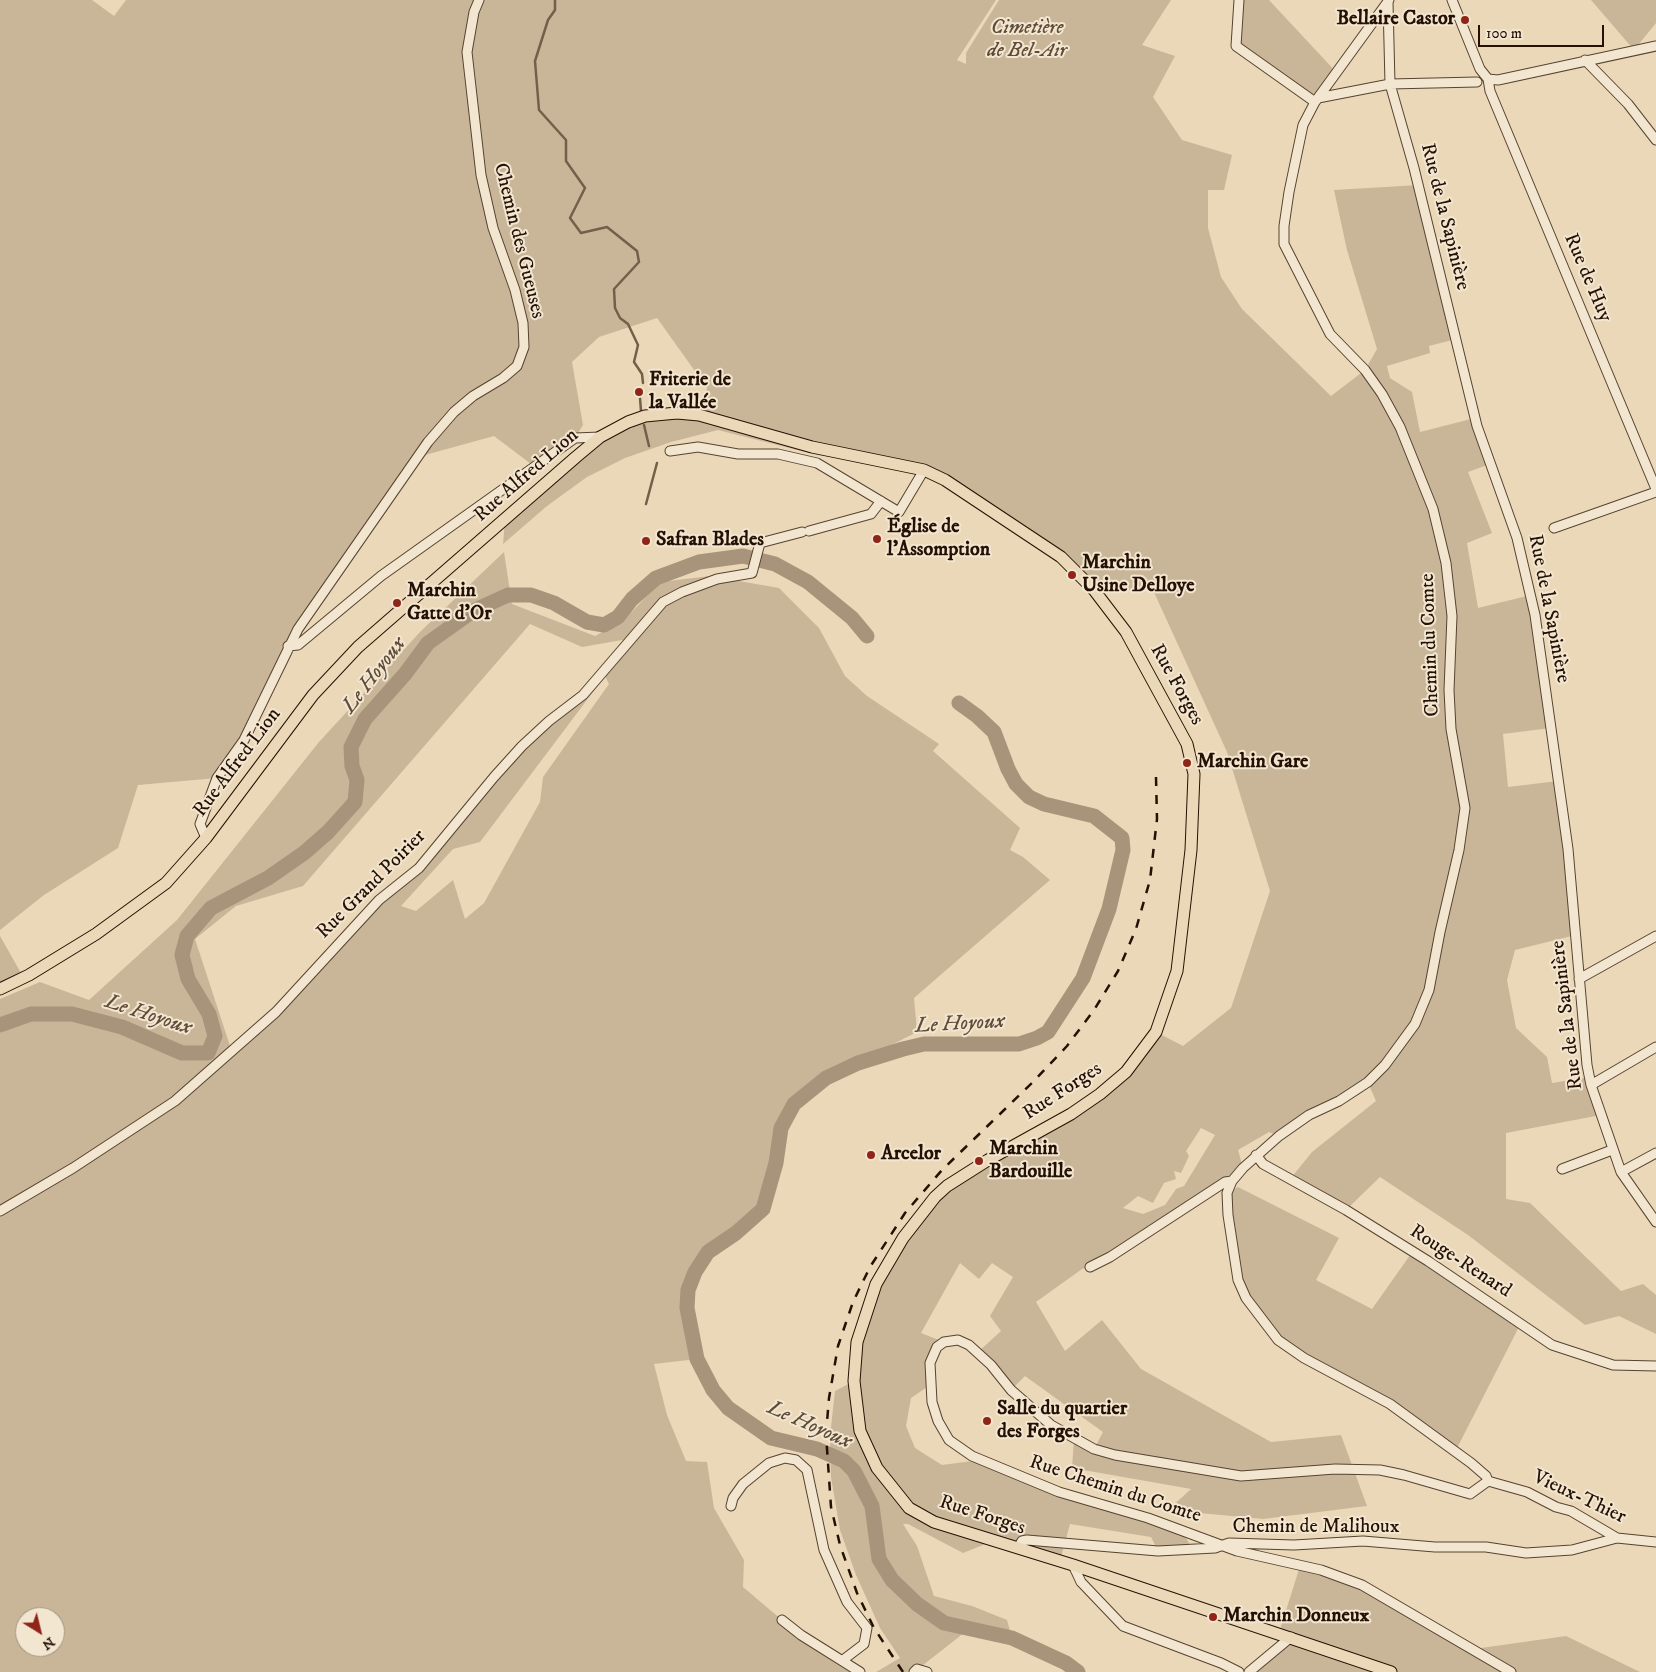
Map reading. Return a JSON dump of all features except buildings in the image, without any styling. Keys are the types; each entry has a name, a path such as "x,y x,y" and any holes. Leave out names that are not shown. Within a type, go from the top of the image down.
{"main road":[{"name":"Rue Alfred Lion","path":"0,989 29,975 96,934 166,883 206,838 313,695 358,646 600,437 628,422 645,416 677,413 699,415 812,447 924,470"},
{"name":"Rue Forges","path":"924,470 945,480 1061,557 1094,590 1126,632 1187,744 1194,774 1191,850 1177,971 1156,1032 1126,1072 1100,1094 1072,1114 960,1177 935,1197 889,1260 876,1284 857,1342 854,1381 860,1431 877,1468 909,1508 934,1522 1292,1637 1391,1672"}],"street":[{"name":"Chemin des Gueuses","path":"206,838 200,824 217,778 244,740 288,646 428,442 454,412 517,366 524,347 523,323 519,306 493,228 481,175 468,52 474,12 479,0"},
{"path":"1240,0 1236,46 1317,100 1390,84 1477,82"},
{"name":"Rue de Huy","path":"1452,0 1480,69 1488,79 1490,91 1656,491"},
{"name":"Chemin du Comte","path":"1256,1155 1309,1115 1339,1101 1368,1082 1385,1065 1415,1024 1429,990 1459,850 1465,808 1451,729 1449,690 1452,616 1446,563 1433,509 1400,427 1382,394 1365,370 1330,334 1284,244 1284,226 1303,126 1317,100 1389,1"},
{"name":"Rue de la Sapinière","path":"1389,1 1390,84 1414,168 1477,426 1517,538 1535,615 1568,849 1587,1065 1591,1085 1621,1172 1656,1222"},
{"path":"1488,79 1498,80 1656,46"},
{"path":"1585,60 1628,104 1656,140"},
{"path":"288,646 298,645 381,576 575,438 600,437"},
{"path":"670,451 698,447 738,454 778,454 818,463 899,512 924,470"},
{"path":"1554,528 1656,491"},
{"name":"Rue Grand Poirier","path":"0,1212 73,1168 176,1101 270,1018 379,900 419,868 522,746 549,721 584,695 664,602 682,592 718,580 752,573 760,544 871,514 881,501"},
{"path":"1579,979 1656,936"},
{"path":"1591,1085 1656,1047"},
{"path":"1562,1169 1612,1150"},
{"path":"1621,1172 1656,1153"},
{"path":"1256,1155 1232,1180 1227,1193 1228,1215 1238,1280 1246,1298 1278,1340 1304,1358 1390,1404 1471,1463 1486,1476 1488,1481"},
{"name":"Rouge-Renard","path":"1256,1155 1263,1164 1346,1210 1428,1261 1552,1345 1613,1365 1656,1366"},
{"path":"1090,1267 1118,1252 1225,1182 1232,1180"},
{"name":"Rue Chemin du Comte","path":"1488,1481 1470,1494 1380,1470 1335,1469 1241,1476 1115,1455 1094,1450 1051,1425 1011,1390 991,1365 969,1345 950,1340 936,1348 930,1363 932,1402 943,1430 949,1440 958,1448 993,1466 1058,1492 1148,1518 1238,1551 1321,1570 1362,1585 1511,1672"},
{"path":"731,1506 733,1498 744,1484 769,1463 785,1458 791,1459 796,1460 806,1470 824,1550 847,1602 867,1628 864,1644 843,1660"},
{"name":"Vieux-Thier","path":"1488,1481 1527,1492 1556,1507 1571,1511 1617,1538 1656,1542"},
{"name":"Chemin de Malihoux","path":"1018,1548 1022,1541 1028,1540 1158,1551 1225,1545 1229,1543 1294,1545 1363,1541 1434,1547 1486,1547 1526,1553 1572,1550 1617,1538"},
{"path":"1072,1565 1081,1582 1124,1626 1221,1663 1239,1672"},
{"path":"782,1620 801,1635 860,1672"},
{"path":"1249,1672 1292,1637"},
{"path":"914,1672 917,1669 927,1672"}],"green space":[{"name":"Cimetière de Bel-Air","path":"0,0 92,0 114,16 126,0 996,0 957,60 966,64 966,53 999,0 1171,0 1142,45 1175,56 1153,97 1182,140 1232,155 1224,190 1208,190 1208,228 1221,277 1242,309 1331,396 1365,370 1377,349 1347,250 1334,190 1419,185 1456,339 1429,346 1430,353 1387,366 1390,378 1412,392 1420,432 1475,418 1490,464 1468,472 1492,533 1467,543 1478,608 1531,595 1551,728 1503,734 1508,787 1558,781 1576,935 1515,950 1507,980 1516,1028 1547,1057 1552,1083 1590,1077 1601,1115 1506,1133 1506,1199 1530,1203 1621,1291 1643,1284 1656,1295 1656,1334 1619,1316 1585,1325 1468,1235 1380,1177 1346,1210 1291,1178 1312,1152 1376,1101 1368,1083 1279,1136 1269,1132 1238,1150 1243,1168 1232,1181 1090,1267 1082,1269 1036,1302 1065,1351 1102,1320 1141,1369 1271,1442 1341,1435 1367,1506 1263,1519 1168,1510 1191,1489 1072,1468 1074,1439 1094,1449 1103,1432 1025,1376 1011,1390 977,1353 1001,1331 990,1316 1013,1277 992,1263 979,1279 960,1263 921,1333 944,1342 937,1348 930,1385 911,1398 906,1426 915,1448 942,1465 980,1460 1182,1530 1192,1549 1158,1551 1151,1537 1070,1524 1060,1561 993,1541 963,1553 908,1524 903,1524 917,1546 934,1596 972,1606 1007,1620 1012,1638 969,1629 918,1669 927,1672 876,1672 900,1658 880,1628 856,1575 840,1530 831,1477 830,1436 835,1391 854,1381 857,1342 876,1284 935,1197 1100,1094 1156,1032 1183,1046 1231,1008 1270,891 1227,752 1153,590 1094,590 1061,557 924,470 817,455 718,430 671,442 625,458 587,477 547,506 503,544 505,520 576,457 628,422 699,415 707,388 657,318 599,337 572,362 583,425 575,438 535,467 494,436 418,457 298,629 274,681 217,778 138,785 118,848 44,895 0,930","holes":["1201,1128 1215,1135 1184,1186 1176,1189 1165,1205 1143,1214 1123,1208 1138,1196 1153,1203 1164,1183 1176,1179 1174,1171 1181,1173 1189,1156 1186,1151"]},
{"path":"1239,0 1269,0 1337,73 1315,102 1241,51"},
{"path":"1591,0 1656,0 1656,23 1634,50"},
{"path":"504,552 512,604 595,636 625,619 660,582 710,576 779,588 819,628 845,676 867,696 939,744 933,751 1020,828 1010,850 1023,857 1050,880 914,998 917,1032 826,1078 794,1104 781,1128 776,1163 763,1209 736,1233 708,1252 695,1272 688,1290 687,1308 697,1359 654,1364 667,1415 686,1461 707,1462 714,1508 744,1560 743,1587 782,1620 860,1672 0,1672 0,999 40,982 89,1000 177,920 319,742 421,631","holes":["530,624 582,647 622,640 627,644 583,695 494,777 398,886 232,1052 195,939 236,906 303,886","605,676 609,684 543,777 540,802 484,903 465,919 453,880 416,911 401,906 453,849 480,842"]},
{"path":"0,936 21,973 0,983"},
{"path":"1238,1187 1339,1238 1316,1280 1372,1309 1413,1251 1521,1323 1455,1452 1390,1404 1278,1340 1238,1280 1227,1193"},
{"path":"1300,1566 1362,1585 1474,1649 1566,1636 1640,1672 1249,1672 1291,1638 1279,1633"}],"waterway":[{"path":"555,0 555,10 548,20 535,61 539,110 566,140 566,161 585,188 570,218 581,233 607,227 637,251 639,262 614,289 615,308 620,318 628,324 638,345 634,362 642,374 643,383"},
{"path":"640,398 641,411"},
{"path":"644,425 649,446"},
{"path":"646,504 657,463"},
{"name":"Le Hoyoux","path":"0,1025 31,1014 72,1014 122,1027 182,1053 208,1053 215,1036 209,1014 188,979 182,955 187,936 211,908 268,878 304,853 328,832 355,802 357,780 352,766 351,747 365,719 405,674 428,643 473,611 508,595 531,595 554,603 587,622 604,625 618,617 632,599 656,578 699,562 743,556 775,564 808,582 852,618 867,636"},
{"name":"Le Hoyoux","path":"959,703 994,732 1008,769 1016,784 1029,797 1044,804 1094,816 1122,838 1123,850 1109,909 1083,978 1048,1032 1037,1038 1019,1044 924,1044 903,1049 858,1063 826,1078 794,1104 781,1128 776,1163 763,1209 736,1233 708,1252 695,1272 688,1290 687,1308 697,1359 713,1390 728,1408 771,1438 817,1449 844,1461 854,1471 872,1506 879,1559 892,1580 917,1604 944,1623 1012,1638 1066,1663 1078,1672"}],"railway":[{"path":"903,1672 874,1628 857,1593 840,1545 831,1507 826,1434 829,1398 838,1346 853,1302 870,1267 905,1213 942,1170 1032,1083 1067,1046 1094,1010 1118,971 1136,929 1150,880 1157,819 1156,777"}],"place":[{"name":"Bellaire Castor","path":"1465,20"},
{"name":"Friterie de la Vallée","path":"639,392"},
{"name":"Église de l'Assomption","path":"877,539"},
{"name":"Safran Blades","path":"646,541"},
{"name":"Marchin Usine Delloye","path":"1072,575"},
{"name":"Marchin Gatte d'Or","path":"397,603"},
{"name":"Marchin Gare","path":"1187,763"},
{"name":"Arcelor","path":"871,1155"},
{"name":"Marchin Bardouille","path":"979,1161"},
{"name":"Salle du quartier des Forges","path":"987,1421"},
{"name":"Marchin Donneux","path":"1213,1617"}]}
